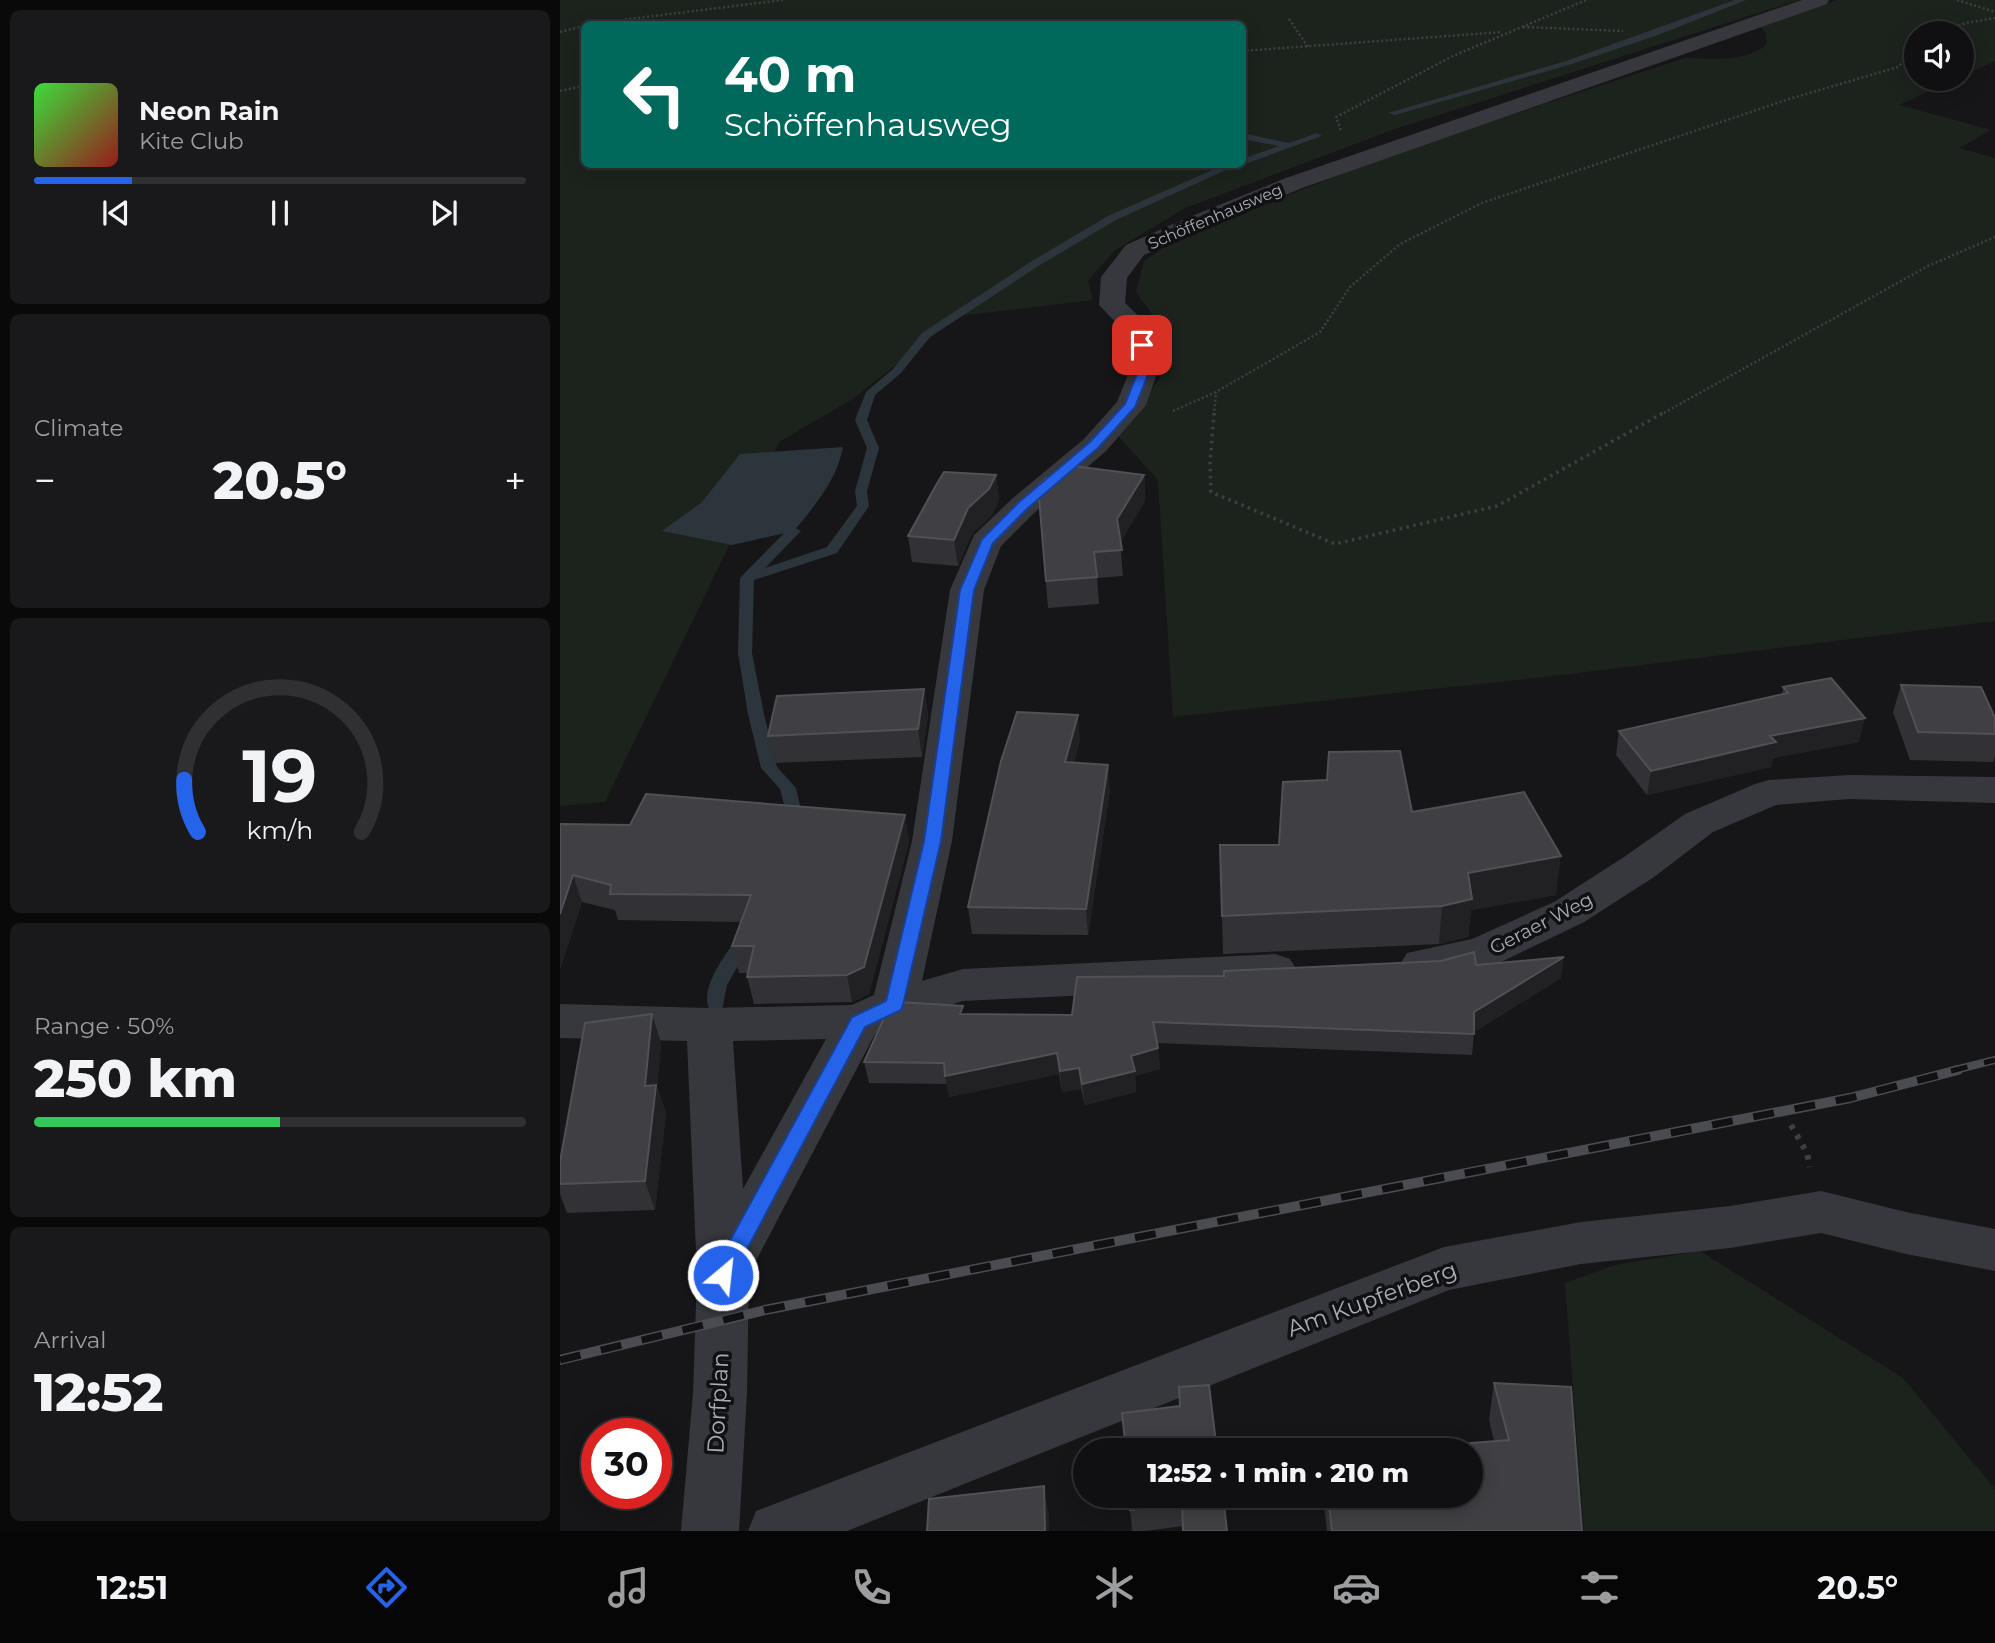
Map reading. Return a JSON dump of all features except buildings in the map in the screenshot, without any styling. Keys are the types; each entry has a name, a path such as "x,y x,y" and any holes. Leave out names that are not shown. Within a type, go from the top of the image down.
{"street":[{"name":"Schöffenhausweg","path":"876,1014 932,841 967,590 986,542 1024,505 1095,445 1131,405 1147,362 1137,328 1112,305 1114,277 1135,250 1294,183 1820,0"},
{"name":"Geraer Weg","path":"1385,965 1439,963 1484,952 1569,912 1639,867 1699,822 1769,793 1849,787 1995,790"},
{"path":"560,1021 697,1025 876,1014 963,985 1317,968"},
{"name":"Dorfplan","path":"723,1275 876,1014"},
{"name":"Dorfplan","path":"697,1025 723,1275 720,1393 710,1531"},
{"name":"Am Kupferberg","path":"777,1531 1444,1269 1581,1243 1730,1227 1821,1212 1906,1233 1995,1250"}],"path":[{"path":"618,21 783,0"},
{"path":"1352,163 1336,117 1507,32 1586,0"},
{"path":"1957,0 1995,12"},
{"path":"1974,22 1995,18"},
{"path":"1289,19 1309,48"},
{"path":"560,32 581,27"},
{"path":"1246,51 1507,32"},
{"path":"1904,61 1898,66 1789,99 1482,203 1400,244 1350,287 1320,332 1216,392 1210,463 1211,492 1335,544 1496,506 1928,266 1995,237"},
{"path":"560,90 581,86"},
{"path":"1791,1125 1800,1141"}],"shaded area":[{"path":"560,0 1799,0 1395,129 1185,208 1115,250 1088,281 1093,300 958,316 854,398 779,442 605,802 560,806"},
{"path":"1837,0 1995,0 1995,61 1974,71 1974,21 1904,21 1904,91 1930,91 1899,105 1991,130 1959,148 1995,158 1995,621 1562,675 1173,717 1158,480 1118,436 1164,372 1166,334 1136,292 1144,261 1173,241 1397,152 1685,58 1728,58 1749,54 1767,44 1766,33 1761,27"},
{"path":"843,447 831,481 794,531 732,545 662,531 702,502 740,454"},
{"path":"1700,1251 1903,1378 1995,1489 1995,1531 1584,1531 1565,1283 1615,1265"}],"waterway":[{"path":"1392,113 1569,62 1742,0"},
{"path":"1246,161 1317,136"},
{"path":"1246,137 1288,145"},
{"path":"747,578 832,550 863,506 861,491 873,448 861,420 870,394 897,371 926,335 1036,263 1112,218 1226,168"},
{"path":"747,578 794,531"},
{"path":"747,578 745,653 756,714 769,768 788,788 797,827"},
{"path":"716,1006 718,985 744,940"}],"railway":[{"path":"1951,1071 1995,1060"},
{"path":"560,1360 765,1310 1850,1098 1958,1070"}],"route":[{"path":"723,1275 858,1022 894,1005 932,841 967,590 986,542 1024,505 1095,445 1131,405 1147,362 1142,345"}]}
